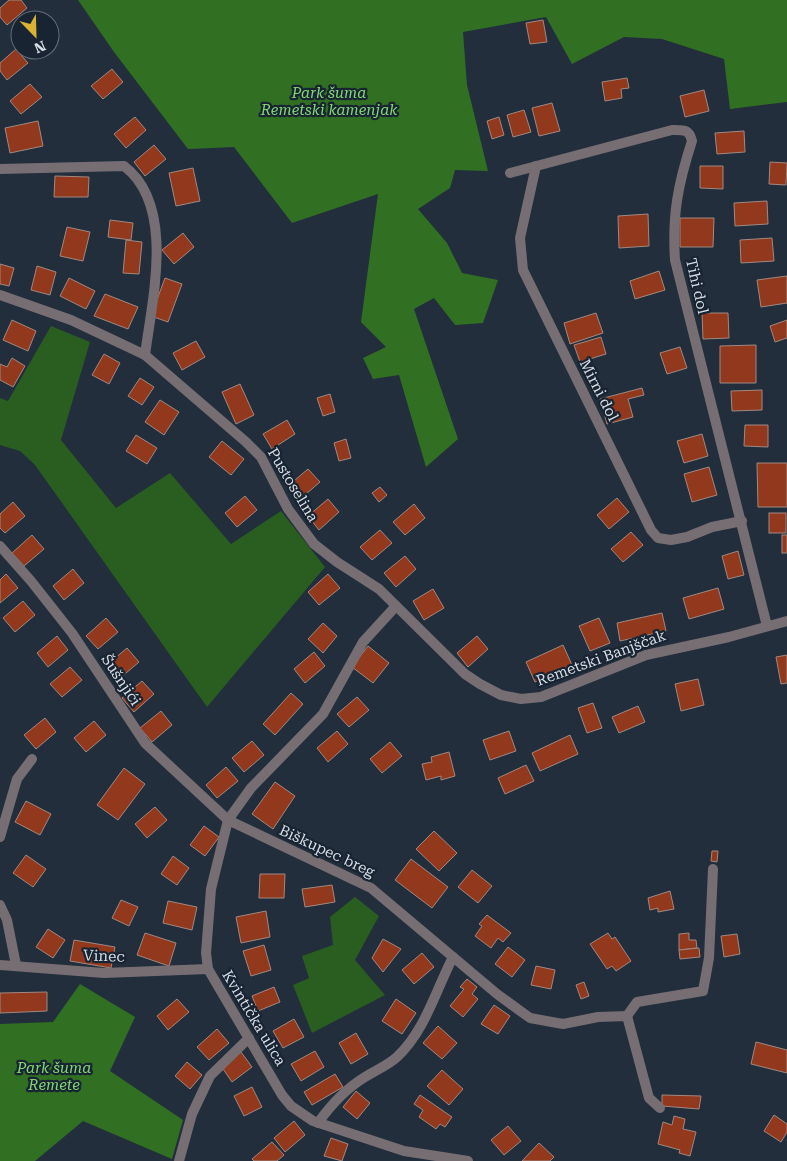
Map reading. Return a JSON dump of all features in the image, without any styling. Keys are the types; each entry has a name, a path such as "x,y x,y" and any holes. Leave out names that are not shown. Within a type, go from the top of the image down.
{"street":[{"name":"Tihi dol","path":"510,173 672,130 685,130 690,134 692,141 676,197 673,219 675,260 767,626"},
{"path":"0,168 124,166 134,173 153,209 158,237 144,354"},
{"name":"Mirni dol","path":"536,166 520,238 523,270 651,530 658,538 671,540 742,521"},
{"name":"Pustoselina","path":"0,295 71,320 144,354 261,457 288,509 314,544 379,589 396,606"},
{"name":"Šušnjići","path":"0,546 31,581 72,633 145,743 228,820"},
{"name":"Remetski Banjščak","path":"396,606 465,674 501,695 521,699 559,691 646,655 787,621"},
{"name":"Kvintička ulica","path":"396,606 363,642 323,714 251,788 228,820 211,889 207,930 208,969 291,1106 318,1122 404,1152 468,1161"},
{"path":"0,836 17,779 32,760"},
{"name":"Biškupec breg","path":"228,820 371,888 515,1008 530,1018 564,1024 598,1017 627,1016"},
{"path":"660,1108 649,1098 627,1016 637,1002 704,991 709,958 713,870"},
{"path":"0,905 7,920 16,965"},
{"path":"318,1122 356,1083 390,1062 403,1050 428,1014 436,991 453,957"},
{"name":"Vinec","path":"0,965 104,973 208,969"},
{"path":"180,1161 192,1114 210,1076 249,1038"}],"green space":[{"name":"Park šuma Remetski kamenjak","path":"78,0 787,0 787,102 730,109 724,59 662,39 624,37 572,64 546,17 463,32 467,85 488,171 455,170 450,188 418,209 447,243 462,273 498,280 483,323 455,325 434,298 414,309 458,439 426,467 399,375 373,379 363,358 386,347 361,322 378,194 292,223 234,147 188,149 114,52"},
{"path":"51,326 90,342 61,440 116,508 170,473 231,544 281,511 325,567 207,707 35,465 20,451 0,445 0,398 8,401"},
{"path":"355,897 379,916 355,960 385,995 312,1033 293,985 309,978 302,956 333,945 330,917"},
{"name":"Park šuma Remete","path":"80,984 135,1017 110,1071 183,1120 172,1159 83,1121 35,1161 0,1161 0,1024 53,1022"}],"building":[{"path":"9,0 21,0 27,8 25,10 10,10 10,22 7,25 0,17 0,8"},
{"path":"543,20 547,42 530,44 526,23"},
{"path":"10,54 10,60 25,60 28,63 7,80 0,71 0,63"},
{"path":"112,69 123,82 103,99 91,86"},
{"path":"627,78 629,88 621,89 622,98 605,101 602,82"},
{"path":"30,84 42,97 21,114 10,101"},
{"path":"704,90 709,111 685,117 680,96"},
{"path":"552,103 560,131 539,136 532,108"},
{"path":"524,110 531,132 513,137 507,115"},
{"path":"135,117 146,130 126,148 114,134"},
{"path":"499,117 504,135 492,139 487,121"},
{"path":"38,121 43,146 10,153 5,128"},
{"path":"744,131 745,152 717,154 715,133"},
{"path":"154,145 166,159 145,176 134,162"},
{"path":"770,162 787,163 786,185 769,184"},
{"path":"700,166 723,166 723,189 700,188"},
{"path":"193,168 200,201 176,206 169,173"},
{"path":"55,176 89,177 88,197 54,197"},
{"path":"767,201 768,224 735,226 734,203"},
{"path":"648,214 649,246 619,248 618,216"},
{"path":"680,218 714,218 713,247 680,247"},
{"path":"110,220 133,223 131,240 108,237"},
{"path":"67,227 90,232 83,261 60,256"},
{"path":"183,233 194,247 174,264 162,250"},
{"path":"772,238 774,261 741,263 740,240"},
{"path":"126,240 142,242 139,274 123,273"},
{"path":"0,264 14,268 9,286 0,284"},
{"path":"37,266 56,272 50,295 31,290"},
{"path":"659,271 665,290 635,299 630,281"},
{"path":"787,276 787,303 761,307 757,280"},
{"path":"69,278 95,291 86,309 60,296"},
{"path":"165,278 182,284 168,322 151,316"},
{"path":"105,294 138,307 128,329 94,316"},
{"path":"596,313 603,333 570,344 564,323"},
{"path":"702,313 728,313 729,338 703,339"},
{"path":"12,320 36,331 28,351 3,340"},
{"path":"787,320 787,338 775,342 770,326"},
{"path":"601,337 606,354 580,362 574,345"},
{"path":"196,341 205,357 182,370 173,353"},
{"path":"756,345 756,383 720,383 720,346"},
{"path":"680,347 687,368 667,374 660,353"},
{"path":"104,354 120,363 109,384 92,375"},
{"path":"12,358 25,366 13,387 0,380 0,364 7,367"},
{"path":"140,378 154,387 142,405 128,396"},
{"path":"240,384 254,415 236,424 222,392"},
{"path":"642,388 644,395 628,399 633,417 607,424 600,399"},
{"path":"762,390 762,410 732,411 731,391"},
{"path":"330,394 335,412 323,416 317,398"},
{"path":"160,400 179,412 164,435 145,422"},
{"path":"287,420 295,434 272,449 263,434"},
{"path":"745,425 768,425 768,447 744,446"},
{"path":"702,434 708,456 684,463 677,441"},
{"path":"136,435 157,448 147,464 126,451"},
{"path":"346,439 351,458 339,461 334,443"},
{"path":"222,441 244,459 231,475 209,457"},
{"path":"757,463 787,463 787,507 758,507"},
{"path":"709,467 717,495 692,502 684,474"},
{"path":"308,469 320,482 299,500 288,486"},
{"path":"380,487 387,495 379,502 372,493"},
{"path":"245,496 257,510 237,527 225,513"},
{"path":"617,498 629,512 609,529 597,515"},
{"path":"328,499 339,512 319,530 308,516"},
{"path":"13,502 25,516 5,533 0,528 0,514"},
{"path":"414,504 425,518 405,535 393,522"},
{"path":"769,513 786,513 786,533 769,533"},
{"path":"380,530 392,543 372,560 360,547"},
{"path":"631,532 643,545 623,562 611,549"},
{"path":"32,535 44,549 24,566 12,553"},
{"path":"782,535 787,535 787,553 782,553"},
{"path":"738,551 744,575 728,579 722,556"},
{"path":"405,556 416,569 396,587 384,573"},
{"path":"73,569 84,583 64,600 53,586"},
{"path":"6,574 18,588 0,603 0,580"},
{"path":"328,574 340,588 319,605 308,592"},
{"path":"718,588 724,609 689,619 683,598"},
{"path":"433,589 444,608 424,620 413,601"},
{"path":"23,601 35,615 15,632 3,618"},
{"path":"662,613 666,631 620,641 617,623"},
{"path":"106,618 118,632 98,649 86,636"},
{"path":"599,618 610,643 590,651 579,626"},
{"path":"323,623 337,636 323,653 308,639"},
{"path":"57,636 68,650 48,667 37,653"},
{"path":"477,636 488,649 468,667 457,653"},
{"path":"563,645 572,665 535,682 526,662"},
{"path":"368,646 389,663 373,683 352,667"},
{"path":"127,648 139,662 119,679 107,665"},
{"path":"314,652 325,666 305,683 294,669"},
{"path":"787,655 787,683 781,684 776,657"},
{"path":"70,667 82,680 62,697 50,684"},
{"path":"698,679 704,705 681,711 675,684"},
{"path":"142,681 154,694 134,712 122,698"},
{"path":"291,693 303,704 275,735 263,724"},
{"path":"357,697 369,710 349,727 337,714"},
{"path":"593,703 602,728 587,733 578,708"},
{"path":"638,706 645,722 619,733 612,717"},
{"path":"161,711 172,725 152,742 140,728"},
{"path":"45,718 56,732 36,749 24,735"},
{"path":"94,721 106,735 86,752 74,738"},
{"path":"337,731 348,744 328,762 317,748"},
{"path":"509,731 516,751 490,760 483,740"},
{"path":"570,735 578,754 540,771 532,753"},
{"path":"252,741 264,755 244,772 232,758"},
{"path":"390,742 402,756 382,773 370,759"},
{"path":"449,752 455,776 441,780 441,776 426,780 422,764 432,762 431,757"},
{"path":"526,765 534,781 505,794 498,778"},
{"path":"226,767 238,781 217,798 206,785"},
{"path":"124,768 145,784 118,820 97,805"},
{"path":"275,782 295,796 273,829 252,814"},
{"path":"26,801 51,814 40,835 15,822"},
{"path":"155,807 167,820 147,838 135,824"},
{"path":"204,826 219,837 205,856 190,845"},
{"path":"434,831 457,853 439,871 416,849"},
{"path":"712,851 718,851 717,862 711,861"},
{"path":"26,855 46,869 33,887 13,873"},
{"path":"173,856 189,868 177,885 161,874"},
{"path":"411,859 448,887 432,908 395,880"},
{"path":"472,870 492,886 478,903 458,887"},
{"path":"260,874 285,874 284,898 259,898"},
{"path":"332,885 335,902 305,907 302,889"},
{"path":"670,891 674,909 658,912 658,908 650,910 648,898"},
{"path":"121,900 138,907 129,926 112,918"},
{"path":"168,901 197,907 192,930 163,923"},
{"path":"266,911 270,937 241,943 236,917"},
{"path":"487,915 511,933 503,942 498,938 491,948 475,936 482,926 479,924"},
{"path":"48,929 65,940 53,958 36,947"},
{"path":"145,933 176,943 169,966 137,955"},
{"path":"608,933 612,939 615,937 631,961 616,971 612,966 607,969 590,944"},
{"path":"689,933 689,940 696,940 697,948 679,950 679,934"},
{"path":"737,934 740,954 724,957 721,936"},
{"path":"383,939 401,949 383,972 372,958"},
{"path":"74,940 115,947 111,968 70,961"},
{"path":"264,945 271,970 251,976 243,951"},
{"path":"508,947 525,960 512,977 495,964"},
{"path":"699,948 700,957 680,959 679,950"},
{"path":"422,953 434,967 414,984 402,970"},
{"path":"536,966 555,970 551,989 531,985"},
{"path":"467,979 477,987 472,994 478,999 463,1017 450,1006 464,989 460,987"},
{"path":"584,982 589,996 581,999 576,985"},
{"path":"274,987 280,1002 258,1011 252,996"},
{"path":"47,992 47,1011 0,1013 0,993"},
{"path":"177,999 189,1012 168,1030 157,1016"},
{"path":"396,999 416,1013 402,1034 382,1021"},
{"path":"494,1005 510,1016 498,1034 481,1024"},
{"path":"294,1019 304,1037 283,1048 273,1031"},
{"path":"438,1026 457,1043 442,1059 423,1043"},
{"path":"217,1029 229,1043 209,1060 197,1047"},
{"path":"356,1033 368,1054 351,1064 339,1043"},
{"path":"756,1042 787,1050 787,1073 751,1064"},
{"path":"315,1051 324,1067 301,1081 291,1064"},
{"path":"241,1052 252,1067 232,1082 221,1066"},
{"path":"187,1062 202,1075 190,1089 175,1076"},
{"path":"442,1070 463,1089 449,1105 427,1086"},
{"path":"335,1074 343,1087 312,1105 304,1092"},
{"path":"252,1087 262,1107 244,1116 234,1096"},
{"path":"356,1091 370,1103 357,1119 343,1107"},
{"path":"420,1095 452,1117 445,1127 440,1124 436,1129 419,1117 423,1110 414,1104"},
{"path":"662,1095 701,1096 699,1109 662,1106"},
{"path":"774,1115 787,1124 787,1132 781,1142 764,1131"},
{"path":"674,1116 685,1119 683,1129 696,1132 690,1156 679,1153 680,1150 658,1144 663,1122 672,1125"},
{"path":"294,1121 305,1135 285,1152 274,1138"},
{"path":"508,1126 521,1141 504,1155 491,1140"},
{"path":"331,1138 348,1144 342,1161 324,1156"},
{"path":"272,1142 284,1155 277,1161 254,1161 252,1159"},
{"path":"539,1143 554,1157 550,1161 522,1161"}]}
